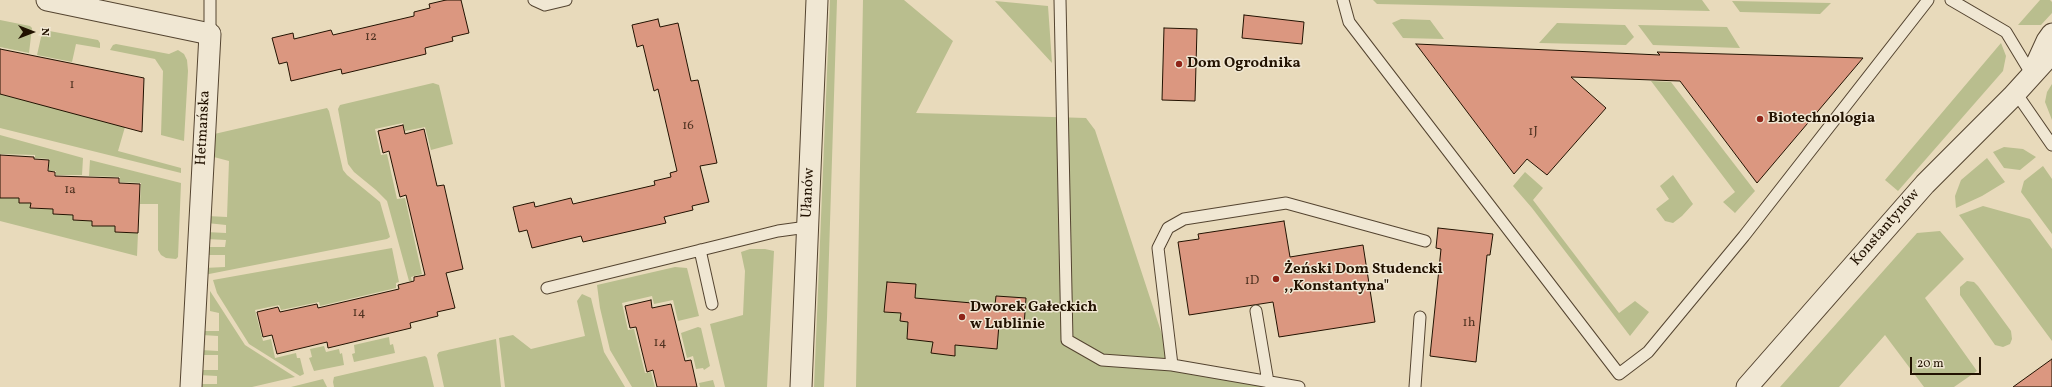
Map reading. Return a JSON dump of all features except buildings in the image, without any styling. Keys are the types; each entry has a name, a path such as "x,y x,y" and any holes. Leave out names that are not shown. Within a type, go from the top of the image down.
{"street":[{"path":"47,0 210,34"},
{"name":"Ułanów","path":"802,387 807,227 817,0"},
{"name":"Hetmańska","path":"191,387 210,34"},
{"name":"Konstantynów","path":"2032,75 2047,41 2052,34"},
{"name":"Konstantynów","path":"1747,387 1925,184 2016,93 2052,54"}],"lane":[{"path":"210,0 210,34"},
{"path":"534,0 545,6 566,0"},
{"path":"1060,0 1067,340 1102,360 1172,365 1293,386"},
{"path":"1343,0 1349,22 1619,374 1648,352 1744,236 1928,0"},
{"path":"1951,0 2006,32 2032,75"},
{"path":"2016,93 2052,145"},
{"path":"1172,365 1158,248 1168,228 1184,219 1286,202 1425,241"},
{"path":"547,288 778,231 807,227"},
{"path":"700,250 712,304"},
{"path":"1256,311 1268,382"},
{"path":"1415,387 1420,317"}],"green space":[{"path":"830,0 837,0 827,318 824,387 814,387"},
{"path":"863,0 904,0 953,41 916,113 1086,118 1095,130 1172,365 1290,387 856,387"},
{"path":"1373,0 1702,0 1710,11 1377,4"},
{"path":"2040,0 2050,0 2052,2 2052,13 2041,25 2018,25"},
{"path":"995,1 1048,6 1052,63"},
{"path":"1732,1 1831,3 1820,14 1740,12"},
{"path":"1401,19 1430,20 1444,39 1403,38 1392,23"},
{"path":"0,20 30,26 32,28 29,53 0,47"},
{"path":"1557,23 1625,25 1634,37 1626,45 1539,43"},
{"path":"1638,25 1727,27 1740,48 1653,45"},
{"path":"44,30 98,40 100,43 100,48 76,44 72,62 37,55"},
{"path":"2001,43 2006,56 2003,71 1898,191 1885,180"},
{"path":"116,44 169,54 178,50 184,54 187,60 188,71 184,141 161,135 163,71 155,59 110,50 113,45"},
{"path":"1651,81 1671,82 1755,191 1735,213 1723,202 1735,192"},
{"path":"433,83 439,85 453,144 431,150 425,127 405,131 403,123 375,129 381,155 387,154 397,199 405,198 422,274 411,277 412,281 409,281 387,201 354,172 348,164 338,109 340,105"},
{"path":"2052,84 2052,120 2045,102 2047,92"},
{"path":"0,94 125,127 118,151 181,168 181,173 0,128"},
{"path":"327,108 343,170 380,202 390,237 387,239 204,275 204,268 225,267 225,255 205,255 206,247 225,247 226,240 206,239 206,232 226,233 226,225 207,223 207,216 227,217 229,161 210,156 210,135"},
{"path":"0,135 83,158 82,175 56,175 56,171 49,171 49,159 35,158 35,155 0,154"},
{"path":"2004,147 2023,149 2036,157 2020,170 2004,168 1993,152"},
{"path":"1987,158 2005,182 1982,196 1956,208 1955,196 1961,180"},
{"path":"90,160 181,183 178,257 176,259 166,258 161,255 158,250 158,204 140,204 141,183 120,182 120,177 89,176"},
{"path":"2043,166 2052,179 2052,234 2021,192 2024,181"},
{"path":"1525,172 1543,188 1533,200 1619,313 1635,301 1649,312 1630,336 1532,208 1513,186"},
{"path":"1673,175 1693,204 1673,223 1665,221 1656,209 1669,199 1660,186"},
{"path":"0,198 19,198 19,203 31,203 30,208 53,209 53,214 73,215 73,220 92,221 92,226 115,226 115,232 138,233 137,256 0,221"},
{"path":"1983,206 2030,219 2052,249 2052,341 1959,215"},
{"path":"1940,231 1964,259 1925,298 1977,371 1954,387 1924,387 1885,335 1839,387 1780,387 1917,233"},
{"path":"392,248 399,282 396,283 396,288 320,306 319,302 281,310 279,305 255,310 263,341 271,339 275,358 296,353 297,358 300,358 304,374 300,376 249,344 217,293 213,280"},
{"path":"750,249 765,249 774,251 767,387 725,387 710,324 743,315 745,271 741,252"},
{"path":"675,267 687,268 699,316 678,321 673,300 654,304 652,296 622,303 628,330 634,329 645,373 651,372 655,387 632,387 610,350 600,308 597,285"},
{"path":"1967,281 1974,282 1978,286 2011,331 2012,339 2010,344 2003,347 1995,345 1960,295 1960,287"},
{"path":"210,291 245,345 295,377 252,387 199,387 199,384 217,384 217,376 199,375 200,370 218,370 218,355 201,355 201,350 218,351 218,336 202,335 202,331 219,331 219,313 210,311"},
{"path":"582,294 591,298 604,352 625,387 505,387 499,338 513,335 531,349 585,336 577,301"},
{"path":"698,327 701,328 710,366 704,370 703,368 696,369 693,356 687,358 681,333"},
{"path":"389,337 390,345 393,344 395,353 354,362 352,354 355,353 354,345"},
{"path":"496,339 501,387 444,387 437,355 439,352"},
{"path":"324,346 326,352 339,349 340,354 342,353 344,365 314,371 309,358 312,357 310,349"},
{"path":"425,356 427,358 434,387 334,387 334,377"},
{"path":"323,379 327,387 291,387"},
{"path":"713,380 715,387 700,387 699,383"}],"place":[{"name":"Dom Ogrodnika","path":"1179,64"},
{"name":"Biotechnologia","path":"1760,119"},
{"name":"Żeński Dom Studencki ,,Konstantyna\"","path":"1276,279"},
{"name":"Dworek Gałeckich w Lublinie","path":"962,317"}]}
